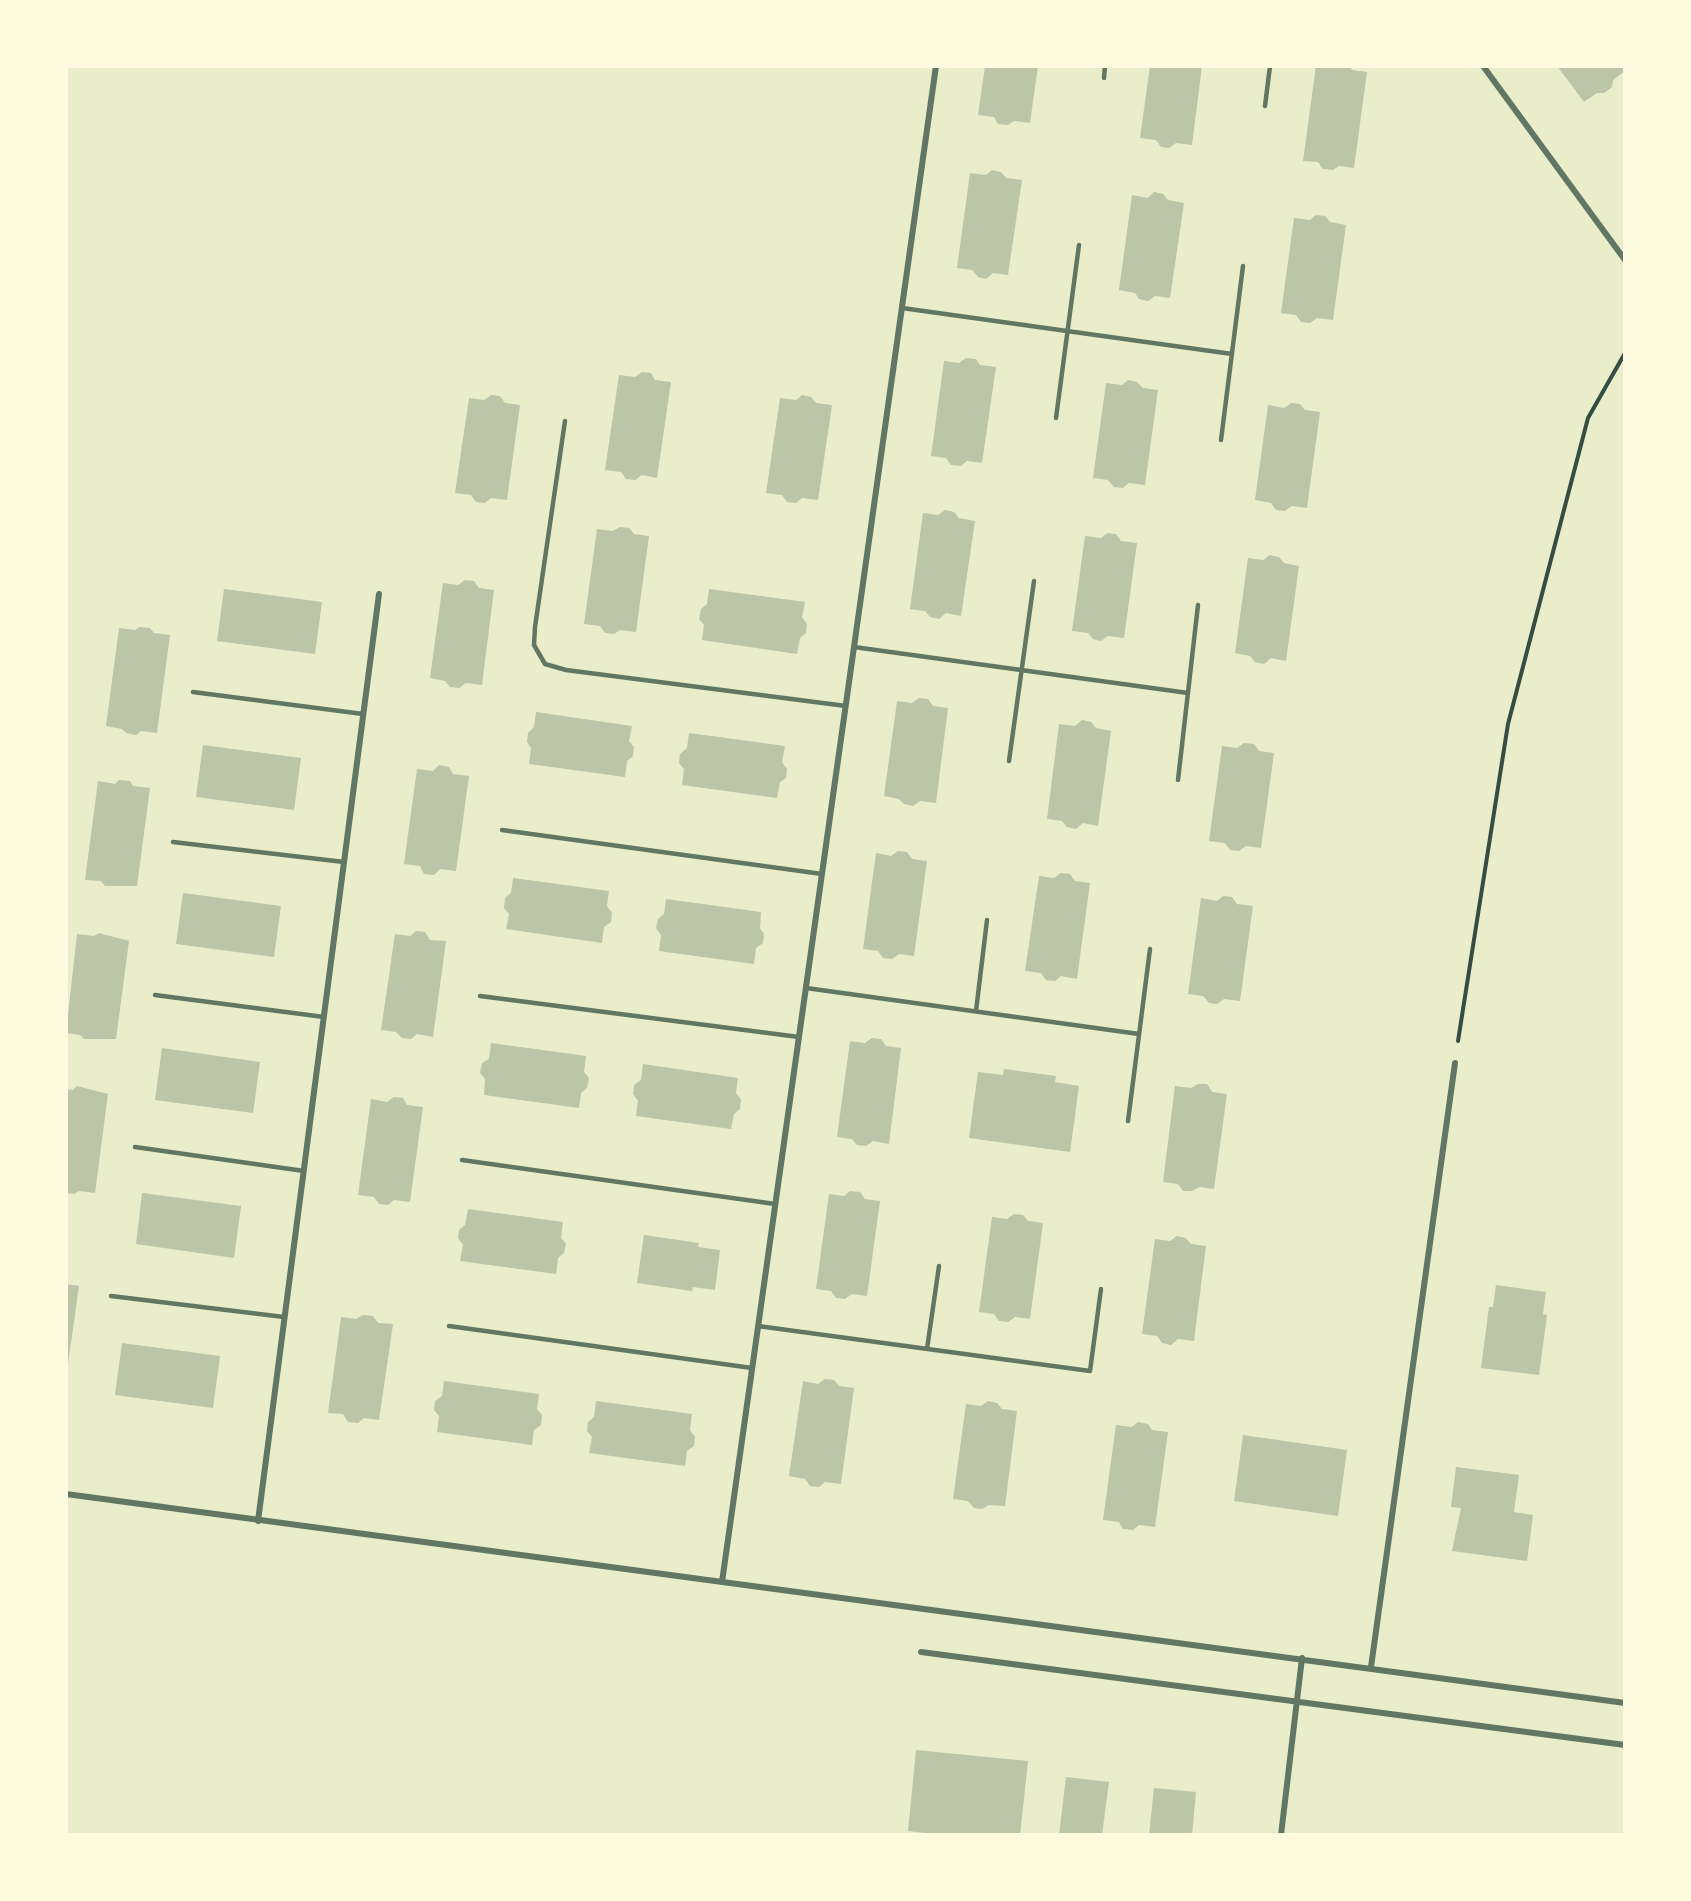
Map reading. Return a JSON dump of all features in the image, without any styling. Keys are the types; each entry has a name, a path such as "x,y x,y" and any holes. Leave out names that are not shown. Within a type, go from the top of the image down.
{"street":[{"path":"722,1581 936,66"},
{"path":"1483,66 1625,260"},
{"path":"258,1521 379,594"},
{"path":"1371,1667 1455,1063"},
{"path":"66,1494 1371,1667 1625,1703"},
{"path":"921,1652 1625,1745"},
{"path":"1281,1835 1302,1658"}],"lane":[{"path":"1104,78 1105,66"},
{"path":"1265,106 1270,66"},
{"path":"1056,418 1079,245"},
{"path":"1221,440 1243,266"},
{"path":"902,308 1232,354"},
{"path":"566,422 535,627 534,645 545,664 566,670 846,706"},
{"path":"1009,761 1034,581"},
{"path":"1178,780 1198,605"},
{"path":"854,647 1188,693"},
{"path":"193,692 363,714"},
{"path":"502,830 822,874"},
{"path":"173,842 344,862"},
{"path":"976,1011 987,920"},
{"path":"1128,1121 1150,949"},
{"path":"806,988 1139,1034"},
{"path":"155,995 324,1017"},
{"path":"480,996 799,1037"},
{"path":"135,1147 304,1171"},
{"path":"462,1160 775,1204"},
{"path":"927,1349 939,1266"},
{"path":"758,1326 1090,1371 1101,1289"},
{"path":"111,1296 284,1317"},
{"path":"449,1326 752,1368"}],"path":[{"path":"1455,1063 1508,724 1588,418 1625,353"}],"building":[{"path":"985,66 1038,66 1030,123 1014,121 1008,125 998,124 994,117 978,115"},
{"path":"1150,66 1202,66 1192,145 1176,143 1169,148 1161,147 1156,140 1140,138"},
{"path":"1316,66 1349,66 1352,70 1367,72 1354,168 1339,166 1333,170 1323,169 1318,162 1303,161"},
{"path":"1557,66 1622,66 1625,71 1613,80 1612,87 1584,102"},
{"path":"992,170 1001,172 1006,178 1022,180 1008,275 993,273 986,279 978,277 972,270 957,268 970,173 986,175"},
{"path":"1154,192 1163,194 1168,200 1184,203 1170,298 1155,296 1148,301 1139,299 1135,293 1119,290 1132,195 1148,198"},
{"path":"1316,215 1325,216 1330,222 1346,225 1333,320 1317,318 1310,323 1301,322 1296,315 1281,313 1294,218 1310,220"},
{"path":"966,358 976,359 980,365 996,367 982,463 967,461 961,466 951,465 946,458 931,456 944,361 959,363"},
{"path":"642,372 651,373 655,380 671,382 657,478 642,475 635,480 626,479 621,472 605,470 619,375 635,377"},
{"path":"1128,380 1137,382 1143,388 1158,390 1145,485 1129,483 1123,488 1114,487 1108,480 1093,478 1106,383 1122,385"},
{"path":"491,395 500,396 505,403 520,405 507,500 491,498 485,503 476,502 471,495 455,493 469,398 484,400"},
{"path":"802,395 811,397 816,403 832,405 818,500 802,498 796,503 787,502 782,495 766,493 780,398 796,400"},
{"path":"1291,403 1300,404 1305,410 1320,412 1307,508 1292,506 1285,511 1276,510 1271,503 1255,500 1268,405 1284,408"},
{"path":"945,510 954,512 959,518 975,521 961,616 946,613 939,619 930,617 925,611 910,609 923,513 938,515"},
{"path":"620,527 629,528 634,534 649,536 636,632 620,630 614,634 605,633 600,626 584,624 597,529 613,531"},
{"path":"1108,533 1116,534 1121,541 1137,543 1124,638 1108,636 1101,641 1093,639 1088,633 1072,631 1085,536 1101,538"},
{"path":"1270,555 1279,557 1284,563 1299,566 1286,661 1271,658 1264,664 1255,662 1250,656 1235,653 1248,558 1263,560"},
{"path":"465,580 474,581 479,588 494,590 482,685 466,683 459,688 450,687 445,681 430,678 443,583 458,585"},
{"path":"224,589 322,602 315,654 217,641"},
{"path":"709,589 805,602 802,617 807,624 806,633 800,638 797,654 702,640 704,625 699,619 701,609 707,604"},
{"path":"140,627 150,628 154,633 170,635 157,733 141,731 136,735 106,726 119,628 135,630"},
{"path":"919,698 928,699 933,706 948,708 936,803 920,801 913,806 904,804 899,799 884,796 897,701 912,703"},
{"path":"536,712 632,726 629,741 634,747 633,756 627,761 625,777 529,764 531,748 527,742 528,733 534,727"},
{"path":"1082,720 1091,722 1096,728 1111,731 1098,826 1083,823 1076,829 1067,827 1062,821 1047,819 1059,724 1075,726"},
{"path":"689,733 785,746 782,762 787,769 786,778 780,782 777,798 682,785 684,769 679,763 680,754 687,748"},
{"path":"1244,743 1254,744 1259,751 1274,753 1261,848 1246,846 1239,851 1230,850 1225,843 1209,841 1222,746 1237,748"},
{"path":"203,745 301,758 294,810 196,797"},
{"path":"439,765 449,767 453,774 469,776 456,871 440,869 434,875 424,874 420,866 404,864 417,769 433,771"},
{"path":"119,780 130,781 133,786 150,788 137,886 105,886 101,881 85,880 98,781 115,784"},
{"path":"898,851 907,852 912,859 927,861 914,956 899,954 892,959 883,958 878,951 863,949 876,853 891,856"},
{"path":"1061,873 1070,874 1075,881 1090,883 1077,979 1061,976 1055,981 1046,980 1041,973 1025,971 1039,876 1054,878"},
{"path":"513,878 609,891 607,906 612,913 611,922 604,927 602,943 506,929 509,914 504,908 505,898 511,893"},
{"path":"183,893 281,906 274,957 176,944"},
{"path":"1223,896 1232,897 1237,904 1253,906 1240,1001 1224,999 1217,1004 1209,1003 1203,996 1188,994 1201,898 1217,901"},
{"path":"666,899 761,912 760,928 764,934 763,943 756,948 754,964 659,951 661,935 656,928 658,919 664,914"},
{"path":"416,931 425,932 430,940 446,941 433,1037 417,1034 411,1039 402,1038 396,1032 381,1030 395,934 410,936"},
{"path":"99,933 129,941 116,1039 84,1039 80,1035 66,1033 77,934 94,936"},
{"path":"872,1038 881,1039 886,1046 901,1048 889,1144 873,1141 866,1146 857,1145 852,1139 837,1137 850,1041 865,1043"},
{"path":"491,1043 586,1056 584,1072 589,1078 587,1088 581,1093 579,1108 484,1095 485,1079 480,1073 482,1063 489,1059"},
{"path":"162,1048 260,1062 253,1113 155,1100"},
{"path":"643,1064 738,1078 736,1093 741,1100 740,1109 734,1114 731,1129 636,1116 638,1101 633,1094 634,1085 641,1080"},
{"path":"1004,1069 1056,1076 1055,1082 1079,1086 1070,1152 969,1138 978,1072 1003,1075"},
{"path":"1198,1084 1207,1084 1212,1092 1227,1094 1214,1189 1199,1187 1192,1191 1183,1191 1178,1184 1163,1182 1175,1086 1191,1088"},
{"path":"77,1086 108,1094 95,1193 79,1191 74,1194 66,1193 66,1089 73,1090"},
{"path":"394,1097 403,1098 407,1105 423,1107 410,1202 394,1200 388,1205 379,1204 374,1197 358,1195 371,1099 387,1102"},
{"path":"850,1191 860,1192 865,1199 880,1201 867,1296 852,1294 845,1299 836,1298 831,1291 816,1289 829,1194 844,1196"},
{"path":"142,1193 241,1206 234,1258 136,1244"},
{"path":"468,1209 563,1222 561,1238 566,1244 564,1253 558,1258 556,1274 460,1261 463,1245 458,1238 459,1230 465,1225"},
{"path":"1014,1214 1023,1215 1028,1221 1043,1223 1030,1319 1015,1317 1008,1322 999,1321 994,1314 979,1312 992,1217 1007,1219"},
{"path":"644,1235 699,1243 698,1247 720,1250 715,1290 693,1287 692,1291 637,1283"},
{"path":"1177,1236 1186,1238 1191,1244 1206,1246 1194,1341 1178,1339 1171,1345 1162,1343 1157,1336 1142,1334 1155,1239 1170,1241"},
{"path":"66,1284 79,1286 67,1371 66,1371"},
{"path":"1496,1285 1546,1292 1543,1314 1547,1315 1539,1375 1481,1368 1489,1307 1493,1307"},
{"path":"363,1315 373,1316 378,1323 393,1324 379,1420 364,1418 358,1423 348,1422 343,1414 328,1413 341,1317 356,1319"},
{"path":"122,1343 220,1356 213,1408 115,1395"},
{"path":"825,1379 834,1380 839,1386 854,1388 841,1484 825,1482 819,1487 810,1486 805,1479 789,1476 803,1381 818,1384"},
{"path":"444,1381 539,1394 537,1409 542,1415 541,1425 534,1430 532,1445 437,1432 439,1416 434,1410 435,1401 442,1396"},
{"path":"596,1401 692,1414 690,1430 695,1437 694,1446 687,1451 685,1466 589,1453 592,1437 587,1431 588,1422 594,1417"},
{"path":"988,1401 997,1403 1002,1409 1017,1411 1005,1506 989,1505 982,1509 974,1508 968,1501 953,1499 966,1404 981,1406"},
{"path":"1138,1422 1148,1424 1152,1430 1168,1432 1155,1527 1139,1525 1133,1530 1123,1529 1119,1522 1103,1520 1116,1425 1132,1427"},
{"path":"1243,1435 1347,1450 1338,1516 1234,1501"},
{"path":"1456,1467 1519,1475 1514,1512 1533,1515 1527,1561 1452,1551 1461,1508 1451,1507"},
{"path":"916,1750 1028,1761 1020,1835 942,1835 908,1831"},
{"path":"1066,1777 1109,1782 1102,1835 1059,1835"},
{"path":"1154,1788 1196,1792 1192,1835 1149,1835"}]}
